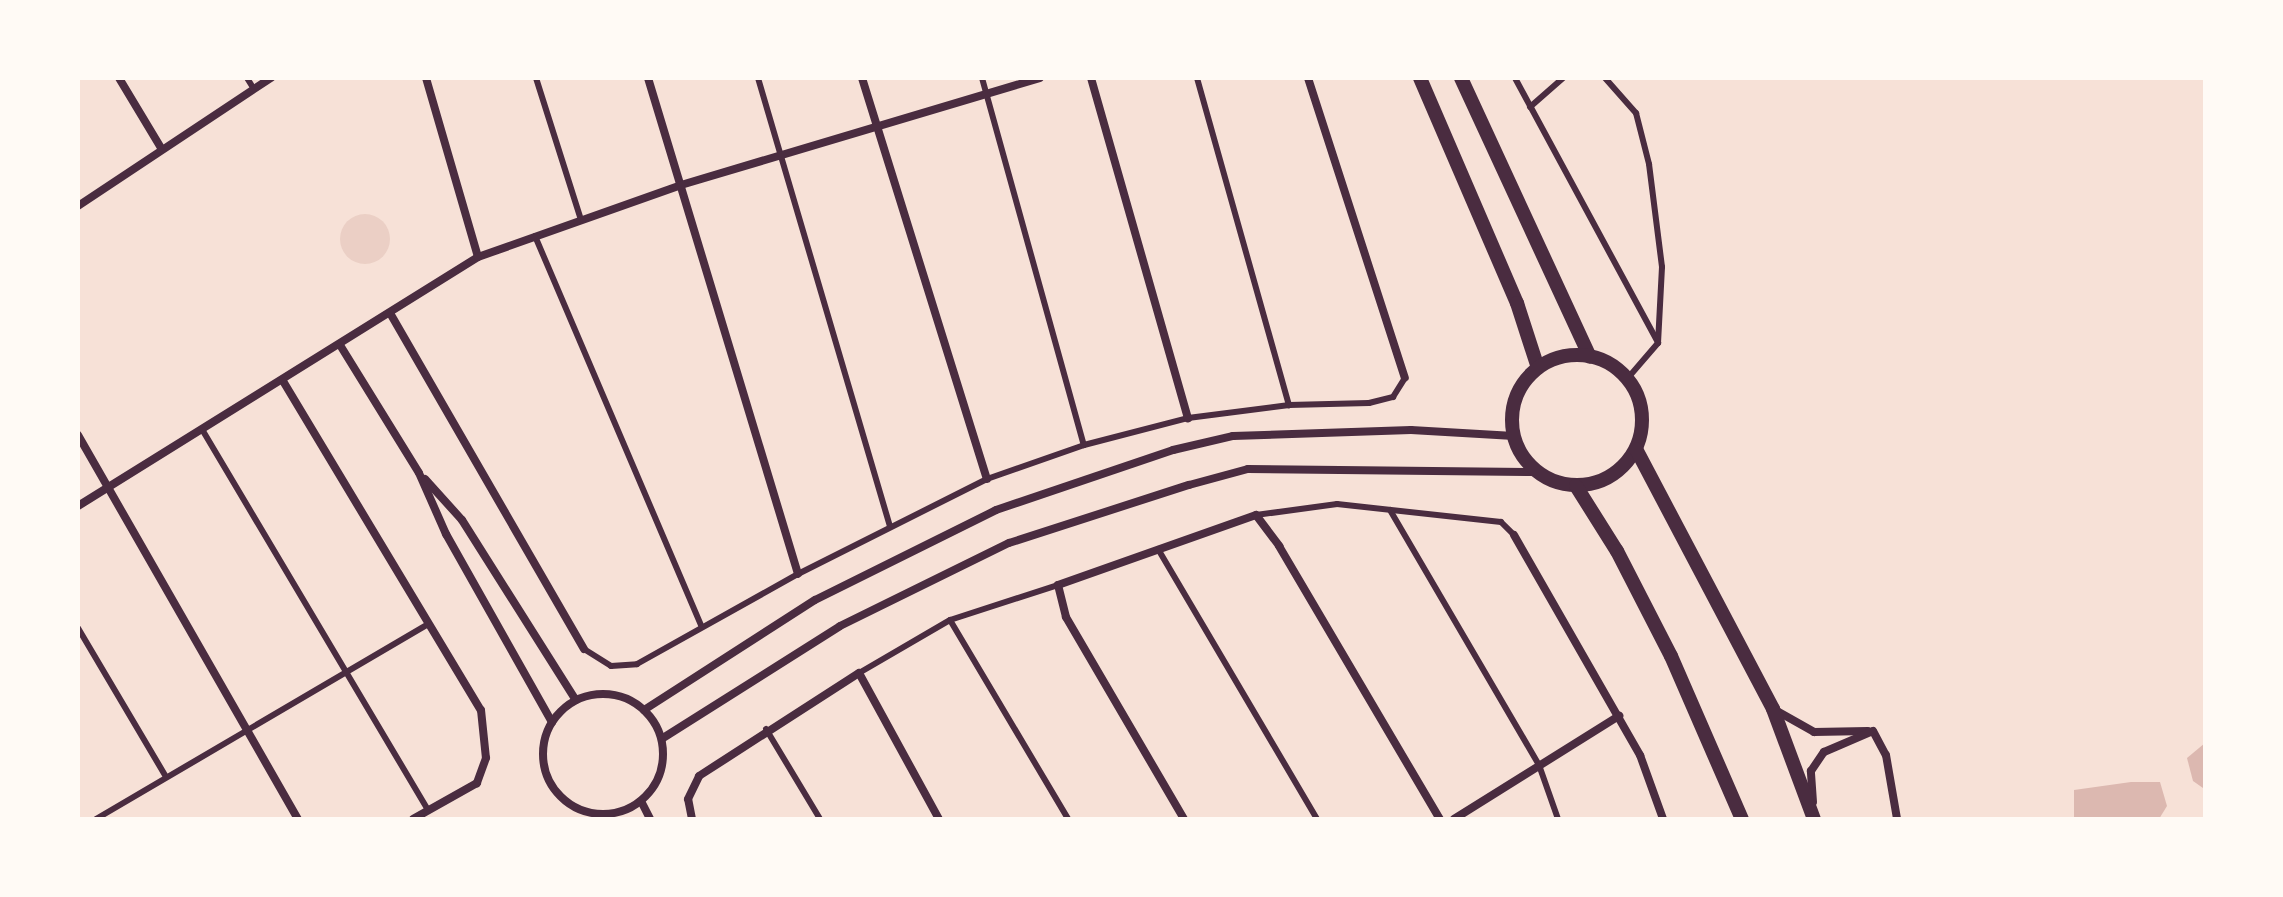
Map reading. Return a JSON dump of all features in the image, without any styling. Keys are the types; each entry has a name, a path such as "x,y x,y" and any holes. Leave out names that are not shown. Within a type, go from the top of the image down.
{"street":[{"path":"119,78 161,148"},
{"path":"78,206 161,148 271,78"},
{"path":"426,78 478,257"},
{"path":"648,78 798,574"},
{"path":"862,78 987,479"},
{"path":"78,506 478,257 681,185 875,124 1039,78"},
{"path":"1091,78 1188,418"},
{"path":"1308,78 1405,378"},
{"path":"1420,78 1517,303 1538,368"},
{"path":"1461,78 1590,357"},
{"path":"390,313 584,649"},
{"path":"340,345 419,473 446,534 552,722"},
{"path":"663,738 840,626 995,550 1189,485 1248,469 1537,472 1576,486 1611,476 1636,449 1641,413 1627,379 1590,357 1563,357 1538,368 1515,398 1514,436 1537,472"},
{"path":"283,381 481,710 486,758 477,783 413,819"},
{"path":"644,710 815,600 996,510 1173,450 1233,436 1411,430 1514,436"},
{"path":"78,435 298,819"},
{"path":"1636,449 1773,709 1814,819"},
{"path":"419,473 462,520 576,700"},
{"path":"1576,486 1617,551 1671,656 1742,819"},
{"path":"1184,819 1066,617 1058,585 1256,515 1279,546 1440,819"},
{"path":"1514,535 1619,716 1663,819"},
{"path":"692,819 688,799 699,776 766,729 859,673 939,819"},
{"path":"610,694 644,710 663,738 661,770 641,801 607,814 590,815 564,798 547,775 543,757 552,722 576,700 610,694"},
{"path":"1773,709 1814,732 1873,731"},
{"path":"1454,819 1619,716"},
{"path":"1814,819 1811,771 1824,752 1873,731"},
{"path":"1873,731 1886,755 1897,819"},
{"path":"641,801 650,819"}],"lane":[{"path":"247,78 254,89"},
{"path":"536,78 581,220"},
{"path":"758,78 890,527"},
{"path":"982,78 1084,445"},
{"path":"1197,78 1289,405"},
{"path":"1515,78 1658,343"},
{"path":"1530,107 1563,78"},
{"path":"1605,78 1636,113 1649,164 1662,267 1658,343 1627,379"},
{"path":"535,236 702,627"},
{"path":"584,649 611,666 637,664 798,574 987,479 1084,445 1188,418 1289,405 1369,403 1393,397 1405,378"},
{"path":"203,431 428,810"},
{"path":"1256,515 1337,504 1501,522 1514,535"},
{"path":"1390,510 1539,765 1558,819"},
{"path":"1158,549 1317,819"},
{"path":"859,673 950,620 1058,585"},
{"path":"950,620 1068,819"},
{"path":"96,819 246,728 429,624"},
{"path":"78,628 166,777"},
{"path":"766,729 820,819"}],"shaded area":[{"path":"365,214 382,222 390,239 382,256 365,264 348,256 340,239 348,222"},
{"path":"2205,743 2203,788 2193,781 2187,758"},
{"path":"2131,782 2160,782 2167,806 2159,819 2074,819 2074,790"}]}
